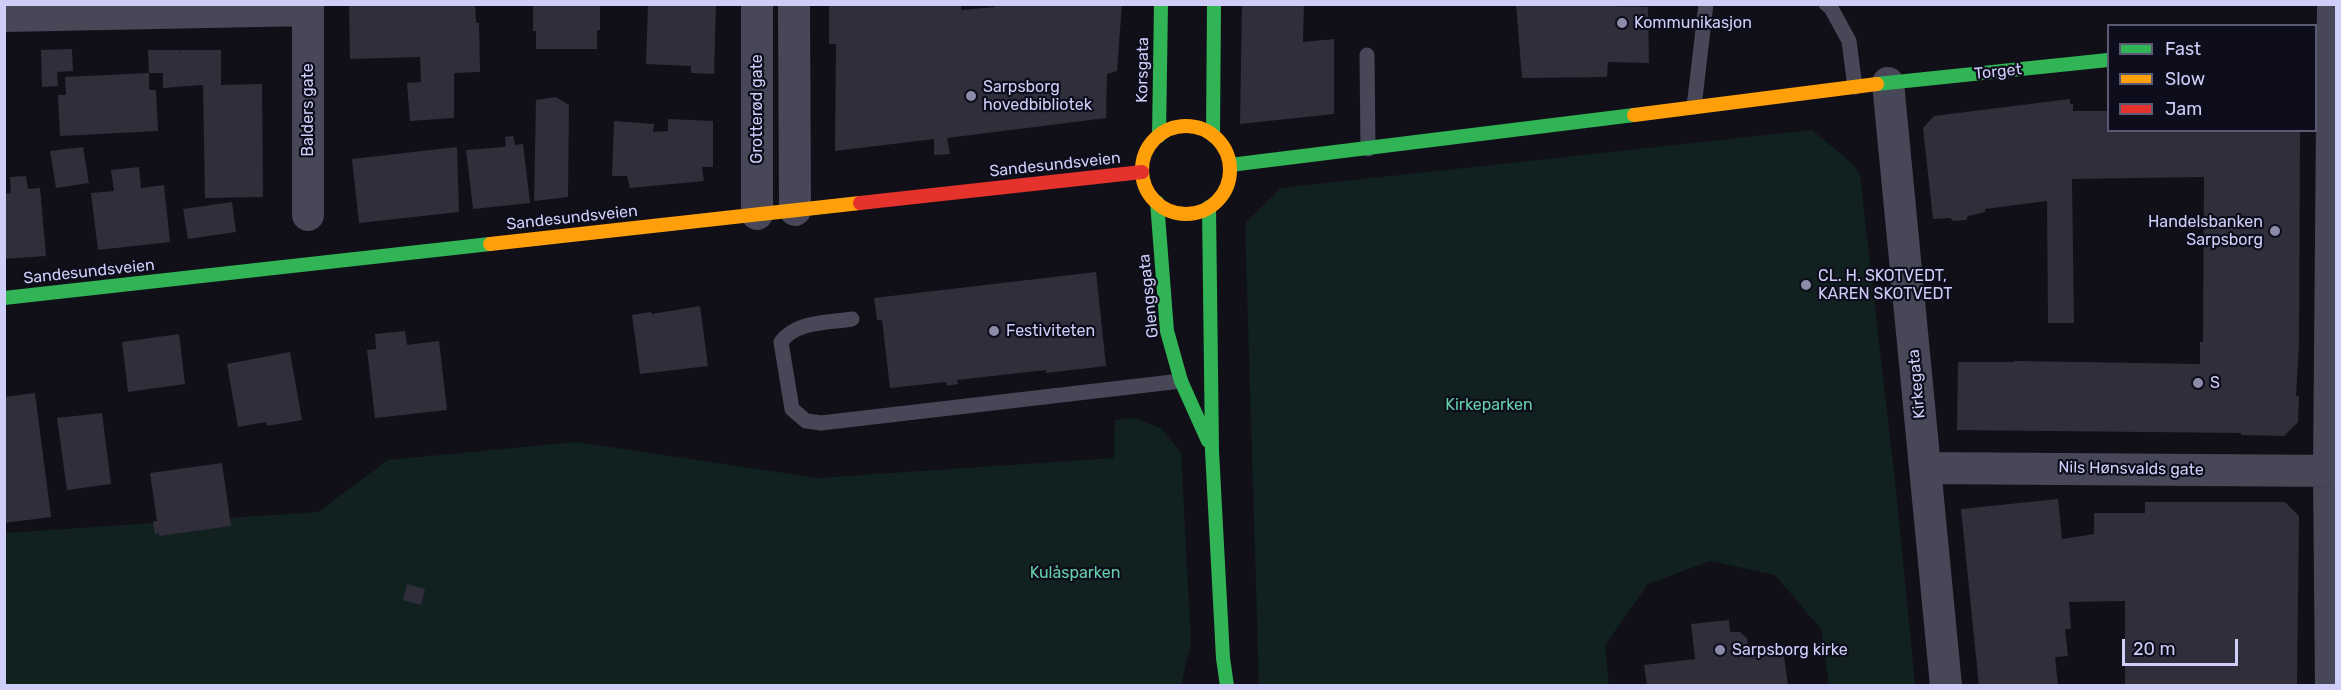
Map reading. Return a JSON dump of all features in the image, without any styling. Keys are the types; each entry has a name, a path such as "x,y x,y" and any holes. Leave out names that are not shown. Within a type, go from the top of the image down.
{"street":[{"name":"Grotterød gate","path":"757,4 757,214"},
{"path":"794,4 795,210"},
{"name":"Korsgata","path":"1159,136 1161,4"},
{"path":"1213,135 1214,4"},
{"path":"2331,686 2333,471 2328,57 2333,4"},
{"path":"4,16 308,7"},
{"name":"Balders gate","path":"308,7 308,215"},
{"name":"Torget","path":"1230,165 1888,83 2107,60"},
{"name":"Kirkegata","path":"1888,83 1946,686"},
{"path":"1186,126 1200,128 1213,135 1227,154 1230,165 1230,177 1226,189 1209,207 1197,212 1182,213 1168,210 1149,194 1142,172 1144,158 1150,146 1159,136 1172,128 1186,126"},
{"name":"Sandesundsveien","path":"4,298 1142,172"},
{"name":"Glengsgata","path":"1157,202 1167,331 1181,381 1212,451"},
{"name":"Glengsgata","path":"1209,207 1212,249 1212,451 1221,573 1223,658 1227,686"},
{"name":"Nils Hønsvalds gate","path":"1925,468 2333,471"}],"lane":[{"path":"1694,108 1706,4"},
{"path":"1826,4 1831,8 1849,41 1855,87"},
{"path":"1367,55 1368,149"},
{"path":"852,319 799,327 787,333 781,342 792,409 806,421 821,423 1181,381"},
{"path":"1212,686 1223,658"}],"green space":[{"name":"Kirkeparken","path":"1812,130 1855,166 1860,175 1897,500 1915,685 1829,685 1821,629 1775,575 1710,561 1648,584 1605,645 1609,685 1259,685 1245,223 1281,188"},
{"name":"Kulåsparken","path":"1135,418 1162,429 1181,453 1191,643 1181,685 5,686 5,533 318,512 388,460 576,442 818,478 1114,458 1115,420"}],"building":[{"path":"349,4 475,4 476,23 479,23 480,72 454,73 454,118 410,121 407,83 421,82 420,57 350,59"},
{"path":"533,4 600,4 597,49 536,49"},
{"path":"648,4 716,4 714,74 691,73 691,66 646,64"},
{"name":"Sarpsborg hovedbibliotek","path":"829,4 961,4 961,10 995,7 995,4 1122,4 1117,71 1107,74 1106,118 947,138 950,154 934,155 934,139 835,151 836,44 829,44"},
{"path":"1242,4 1304,4 1303,42 1334,39 1334,114 1240,124"},
{"path":"1516,4 1648,7 1649,63 1608,62 1607,77 1522,78"},
{"path":"72,49 73,71 57,72 58,86 42,87 41,50"},
{"path":"148,50 179,50 179,54 180,50 221,50 221,85 262,84 263,197 205,198 203,85 163,88 163,73 149,73"},
{"path":"149,73 149,90 156,90 158,131 60,136 58,95 66,95 65,77"},
{"path":"556,97 569,105 568,197 534,201 536,100"},
{"path":"2070,99 2073,111 2107,111 2107,132 2300,132 2299,344 2296,396 2299,396 2298,422 2284,436 2241,435 2241,433 1957,430 1958,362 2200,364 2200,342 2203,342 2204,177 2072,179 2074,323 2048,323 2047,201 1985,209 1985,212 1968,216 1966,220 1933,219 1923,128 1934,116"},
{"path":"668,119 713,121 713,167 702,167 704,181 630,188 627,176 612,176 614,121 654,124 653,132 668,131"},
{"path":"513,136 515,145 523,144 530,203 473,209 466,150 503,147 506,146 505,137"},
{"path":"83,147 89,183 56,188 50,151"},
{"path":"457,147 459,212 359,223 352,159"},
{"path":"139,167 141,188 164,185 170,242 98,250 91,193 114,191 111,170"},
{"path":"26,176 28,189 40,188 46,256 4,259 4,194 11,193 10,177"},
{"path":"232,202 236,232 188,239 183,209"},
{"name":"Festiviteten","path":"1096,272 1106,366 957,380 958,384 947,386 946,382 890,388 882,320 877,320 874,298"},
{"path":"700,306 708,366 640,374 632,315"},
{"path":"405,331 407,345 439,341 447,410 375,418 367,350 376,349 375,334"},
{"path":"179,334 185,384 128,392 122,342"},
{"path":"290,352 302,420 267,426 266,422 238,427 227,364"},
{"path":"35,393 51,517 4,523 4,397"},
{"path":"102,413 111,484 67,490 57,418"},
{"path":"222,463 231,526 159,536 159,533 155,534 153,521 157,521 150,473"},
{"path":"2058,499 2062,539 2094,534 2094,513 2145,513 2145,502 2285,502 2299,516 2297,686 2125,686 2125,601 2069,602 2071,629 2065,629 2068,656 2055,657 2058,686 1979,686 1961,509"},
{"path":"407,584 425,589 421,605 403,600"},
{"name":"Sarpsborg kirke","path":"1729,620 1730,632 1740,632 1747,638 1746,653 1783,648 1788,686 1647,686 1644,665 1695,659 1691,624"}],"traffic: fast":[{"path":"1159,136 1161,4"},
{"path":"1213,135 1214,4"},
{"path":"1877,84 2107,60"},
{"path":"1230,165 1634,115"},
{"path":"1157,202 1167,331 1181,381 1208,441"},
{"path":"1209,207 1212,451 1223,658 1227,686"},
{"path":"4,298 490,244"}],"traffic: slow":[{"path":"1634,115 1877,84"},
{"path":"1186,126 1203,130 1217,139 1226,153 1230,170 1226,187 1217,201 1203,210 1186,214 1169,210 1155,201 1146,187 1142,170 1146,153 1155,139 1169,130 1186,126"},
{"path":"490,244 860,203"}],"traffic: jam":[{"path":"860,203 1142,172"}],"place":[{"name":"Kommunikasjon","path":"1622,23"},
{"name":"Sarpsborg hovedbibliotek","path":"971,96"},
{"name":"Handelsbanken Sarpsborg","path":"2275,231"},
{"name":"CL. H. SKOTVEDT, KAREN SKOTVEDT","path":"1806,285"},
{"name":"Festiviteten","path":"994,331"},
{"name":"S","path":"2198,383"},
{"name":"Sarpsborg kirke","path":"1720,650"}]}
